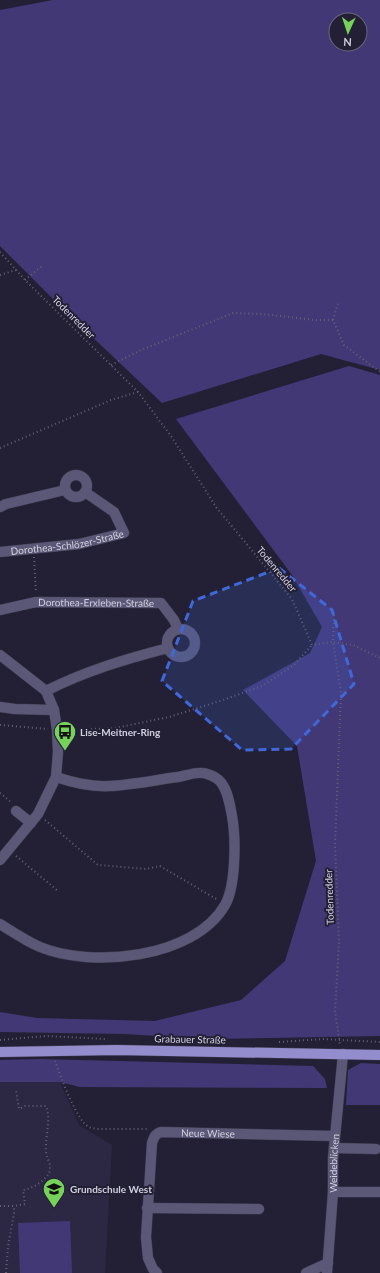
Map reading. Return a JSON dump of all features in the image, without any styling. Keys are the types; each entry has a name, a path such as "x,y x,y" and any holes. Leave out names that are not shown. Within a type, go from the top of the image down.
{"main road":[{"name":"Grabauer Straße","path":"0,1052 117,1050 380,1055"}],"street":[{"path":"73,475 81,476 86,482 87,489 85,492 83,495 76,497 70,496 65,490 65,482 73,475"},
{"path":"0,507 6,504 65,490"},
{"name":"Dorothea-Schlözer-Straße","path":"0,552 79,544 124,533 114,512 85,492"},
{"name":"Dorothea-Erxleben-Straße","path":"0,610 36,602 161,603 174,620 178,629"},
{"path":"182,628 191,632 195,641 193,650 186,656 181,657 172,654 168,648 168,638 170,634 178,629 182,628"},
{"path":"46,691 90,671 126,659 168,648"},
{"path":"0,655 46,691 54,710 58,752 56,777 38,814 0,860"},
{"path":"0,707 54,710"},
{"path":"0,924 40,947 72,955 109,957 132,956 171,947 195,934 214,920 225,904 231,886 234,858 234,824 228,794 218,779 202,773 108,786 71,782 56,777"},
{"path":"17,809 31,823"},
{"name":"Weideblicken","path":"328,1268 334,1148 343,1054"},
{"path":"157,1133 152,1143 146,1237 148,1258 157,1273"},
{"name":"Neue Wiese","path":"157,1133 335,1136"},
{"path":"334,1148 376,1149"},
{"path":"332,1192 380,1192"},
{"path":"148,1208 259,1208"},
{"path":"306,1273 328,1268"}],"path":[{"name":"Todenredder","path":"0,252 25,280 138,392 171,436 216,508 292,599 312,645"},
{"path":"25,280 42,266"},
{"path":"0,275 16,270"},
{"path":"338,303 333,320 344,345 380,372"},
{"path":"111,365 141,350 233,313 263,314 315,320 333,320"},
{"path":"0,448 111,400 138,392"},
{"path":"34,549 36,602"},
{"name":"Todenredder","path":"334,615 333,642 341,692 336,837 339,942 336,1011 338,1041 343,1054"},
{"path":"0,725 57,730 80,730 115,728 169,717 262,686 294,665 312,645 333,642 354,645 380,658"},
{"path":"0,793 17,809"},
{"path":"38,814 98,865 146,869 160,866 225,904"},
{"path":"9,850 58,891"},
{"path":"55,1059 65,1088 80,1118 88,1127 96,1129 149,1129 157,1133"},
{"path":"0,1206 25,1204 23,1190 43,1181 50,1174 50,1165 46,1156 45,1145 49,1124 46,1106 25,1106 19,1109 16,1090"},
{"path":"6,1273 14,1206"}],"highlighted area":[{"path":"279,568 332,610 354,684 291,749 242,750 162,681 193,601"}],"shaded area":[{"path":"53,0 380,0 380,370 321,354 162,403 66,312 0,246 0,10"},
{"path":"349,366 380,375 380,1036 210,1039 124,1034 0,1032 0,1012 37,1018 155,1021 241,1000 285,961 316,861 297,746 243,690 310,653 322,627 292,575 176,419"},
{"path":"40,1059 313,1066 325,1079 327,1088 80,1087 60,1082 0,1082 0,1060"},
{"path":"361,1063 380,1064 380,1105 346,1105 348,1070"},
{"name":"Grundschule West","path":"0,1082 60,1082 79,1125 112,1145 105,1273 0,1273"},
{"path":"70,1221 72,1273 20,1273 18,1223"}],"place":[{"name":"Lise-Meitner-Ring","path":"65,752"},
{"name":"Grundschule West","path":"54,1208"}]}
